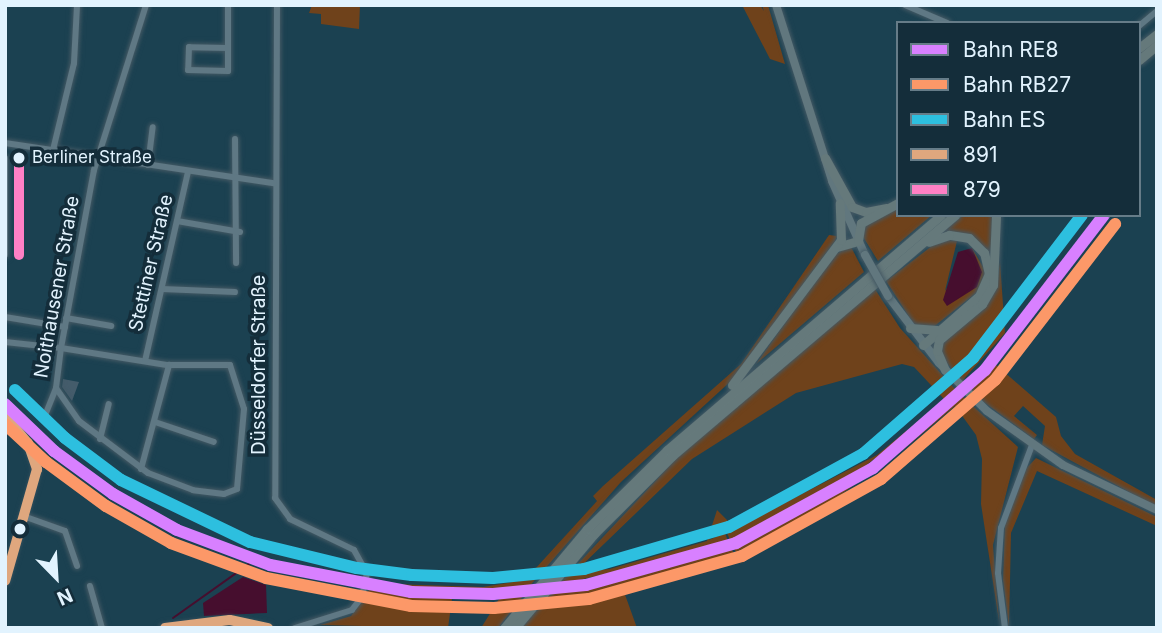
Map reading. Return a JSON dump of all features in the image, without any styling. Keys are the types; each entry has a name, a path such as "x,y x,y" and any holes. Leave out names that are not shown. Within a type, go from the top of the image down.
{"highway":[{"path":"1141,46 1157,34"},
{"path":"1141,58 1157,45"},
{"path":"825,158 852,207 866,212 887,208"},
{"path":"504,628 542,580 764,349 834,251 843,233 841,203"},
{"path":"834,251 858,242 860,224 896,204"},
{"path":"693,425 939,217"},
{"path":"515,628 559,574 672,456 953,217"},
{"path":"923,345 990,292 996,271 996,217"},
{"path":"896,265 945,235 964,236 983,251 989,271 985,289 941,331 937,351 945,370"},
{"path":"910,328 941,331"}],"main road":[{"path":"776,5 841,203 865,255 910,328 967,393 1032,445 1106,489 1157,510"}],"street":[{"path":"53,149 74,63 76,5"},
{"name":"Noithausener Straße","path":"46,412 56,388 66,318 98,157 146,5"},
{"path":"228,5 228,48 228,71 188,70 189,47 228,48"},
{"name":"Düsseldorfer Straße","path":"277,5 274,184 276,500 290,519 354,550 366,571 362,597 349,612 308,619 295,628"},
{"path":"905,5 942,21"},
{"path":"1141,24 1157,11"},
{"path":"148,165 153,127"},
{"path":"235,139 240,232 236,263"},
{"path":"5,143 188,172 239,175 274,184"},
{"path":"5,158 5,255"},
{"name":"Stettiner Straße","path":"145,361 188,172"},
{"path":"177,221 240,232"},
{"path":"162,289 235,292"},
{"path":"5,317 65,327"},
{"path":"66,318 111,326"},
{"path":"5,341 169,365 232,366 244,407 239,484 233,493 180,487 141,469 100,439 66,408 56,388"},
{"path":"141,469 169,365"},
{"path":"100,439 109,404"},
{"path":"5,582 15,558 26,517 36,463 25,439 6,417"},
{"path":"155,422 214,442"},
{"path":"1005,628 999,573 1001,528 1032,445"},
{"path":"26,517 65,531 77,566"},
{"path":"5,556 15,558"},
{"path":"90,586 102,628"},
{"path":"163,628 223,620 269,628"}],"shaded area":[{"path":"312,5 360,5 359,29 321,24 321,14 309,13"},
{"path":"742,5 760,5 764,11 762,5 768,5 785,64 770,59"},
{"path":"896,208 896,217 930,217 878,261 860,232 863,224"},
{"path":"961,217 994,217 994,268 984,247 942,233"},
{"path":"829,235 837,236 835,241 732,380 621,482 528,588 454,590 390,584 483,587 525,580 597,501 593,496 603,486 741,364"},
{"path":"941,239 957,241 945,291 972,248 986,272 981,289 931,329 915,326 886,281"},
{"path":"850,245 864,272 756,364 832,257"},
{"path":"972,248 982,272 977,287 947,306 943,300 958,252"},
{"path":"1000,262 1005,333 962,381 942,357 941,342 997,283"},
{"path":"875,289 900,328 955,389 944,399 914,367 902,364 796,393 692,459 575,572 610,569 707,541 717,510 733,526 755,519 737,527 723,525 709,540 725,533 728,541 697,552 558,585 676,459"},
{"path":"996,365 1056,417 1061,436 1075,454 1157,500 1157,507 1042,445 1045,426 1023,406 1014,416 1037,435 1034,439 977,397 969,389"},
{"path":"956,390 923,423 850,477 730,540 727,533 877,455"},
{"path":"962,396 1018,447 993,545 999,621 981,504 982,459 976,435 955,406 899,453 819,510 738,551 743,564 733,546 854,483"},
{"path":"1036,458 1157,517 1157,526 1037,471 1011,533 1009,628 1003,580 1005,521 1021,474"},
{"path":"730,547 741,564 732,555 623,589 637,628 522,628 551,592 647,574"},
{"path":"243,577 266,585 267,613 204,616 203,603"},
{"path":"369,590 454,596 524,595 498,628 481,628 499,599 452,599 448,628 320,625 351,616"}],"building":[{"path":"63,379 79,382 72,401 62,387"}],"waterway":[{"path":"173,618 249,564"}],"rail line":[{"name":"ES","path":"15,390 65,438 121,480 250,542 357,568 412,575 493,578 584,569 729,527 863,454 973,358 1080,217"},
{"name":"RE8","path":"5,404 54,451 113,494 177,530 270,565 411,592 493,594 586,585 736,543 873,468 985,370 1102,217"},
{"name":"RB27","path":"5,424 46,462 106,506 171,543 266,578 411,606 494,608 589,599 742,556 881,479 995,380 1115,224"}],"transit line":[{"name":"879","path":"19,158 19,255"},
{"name":"891","path":"5,416 28,443 37,469 5,581"},
{"name":"891","path":"165,628 230,620 268,628"}],"place":[{"name":"Berliner Straße","path":"19,158"}]}
